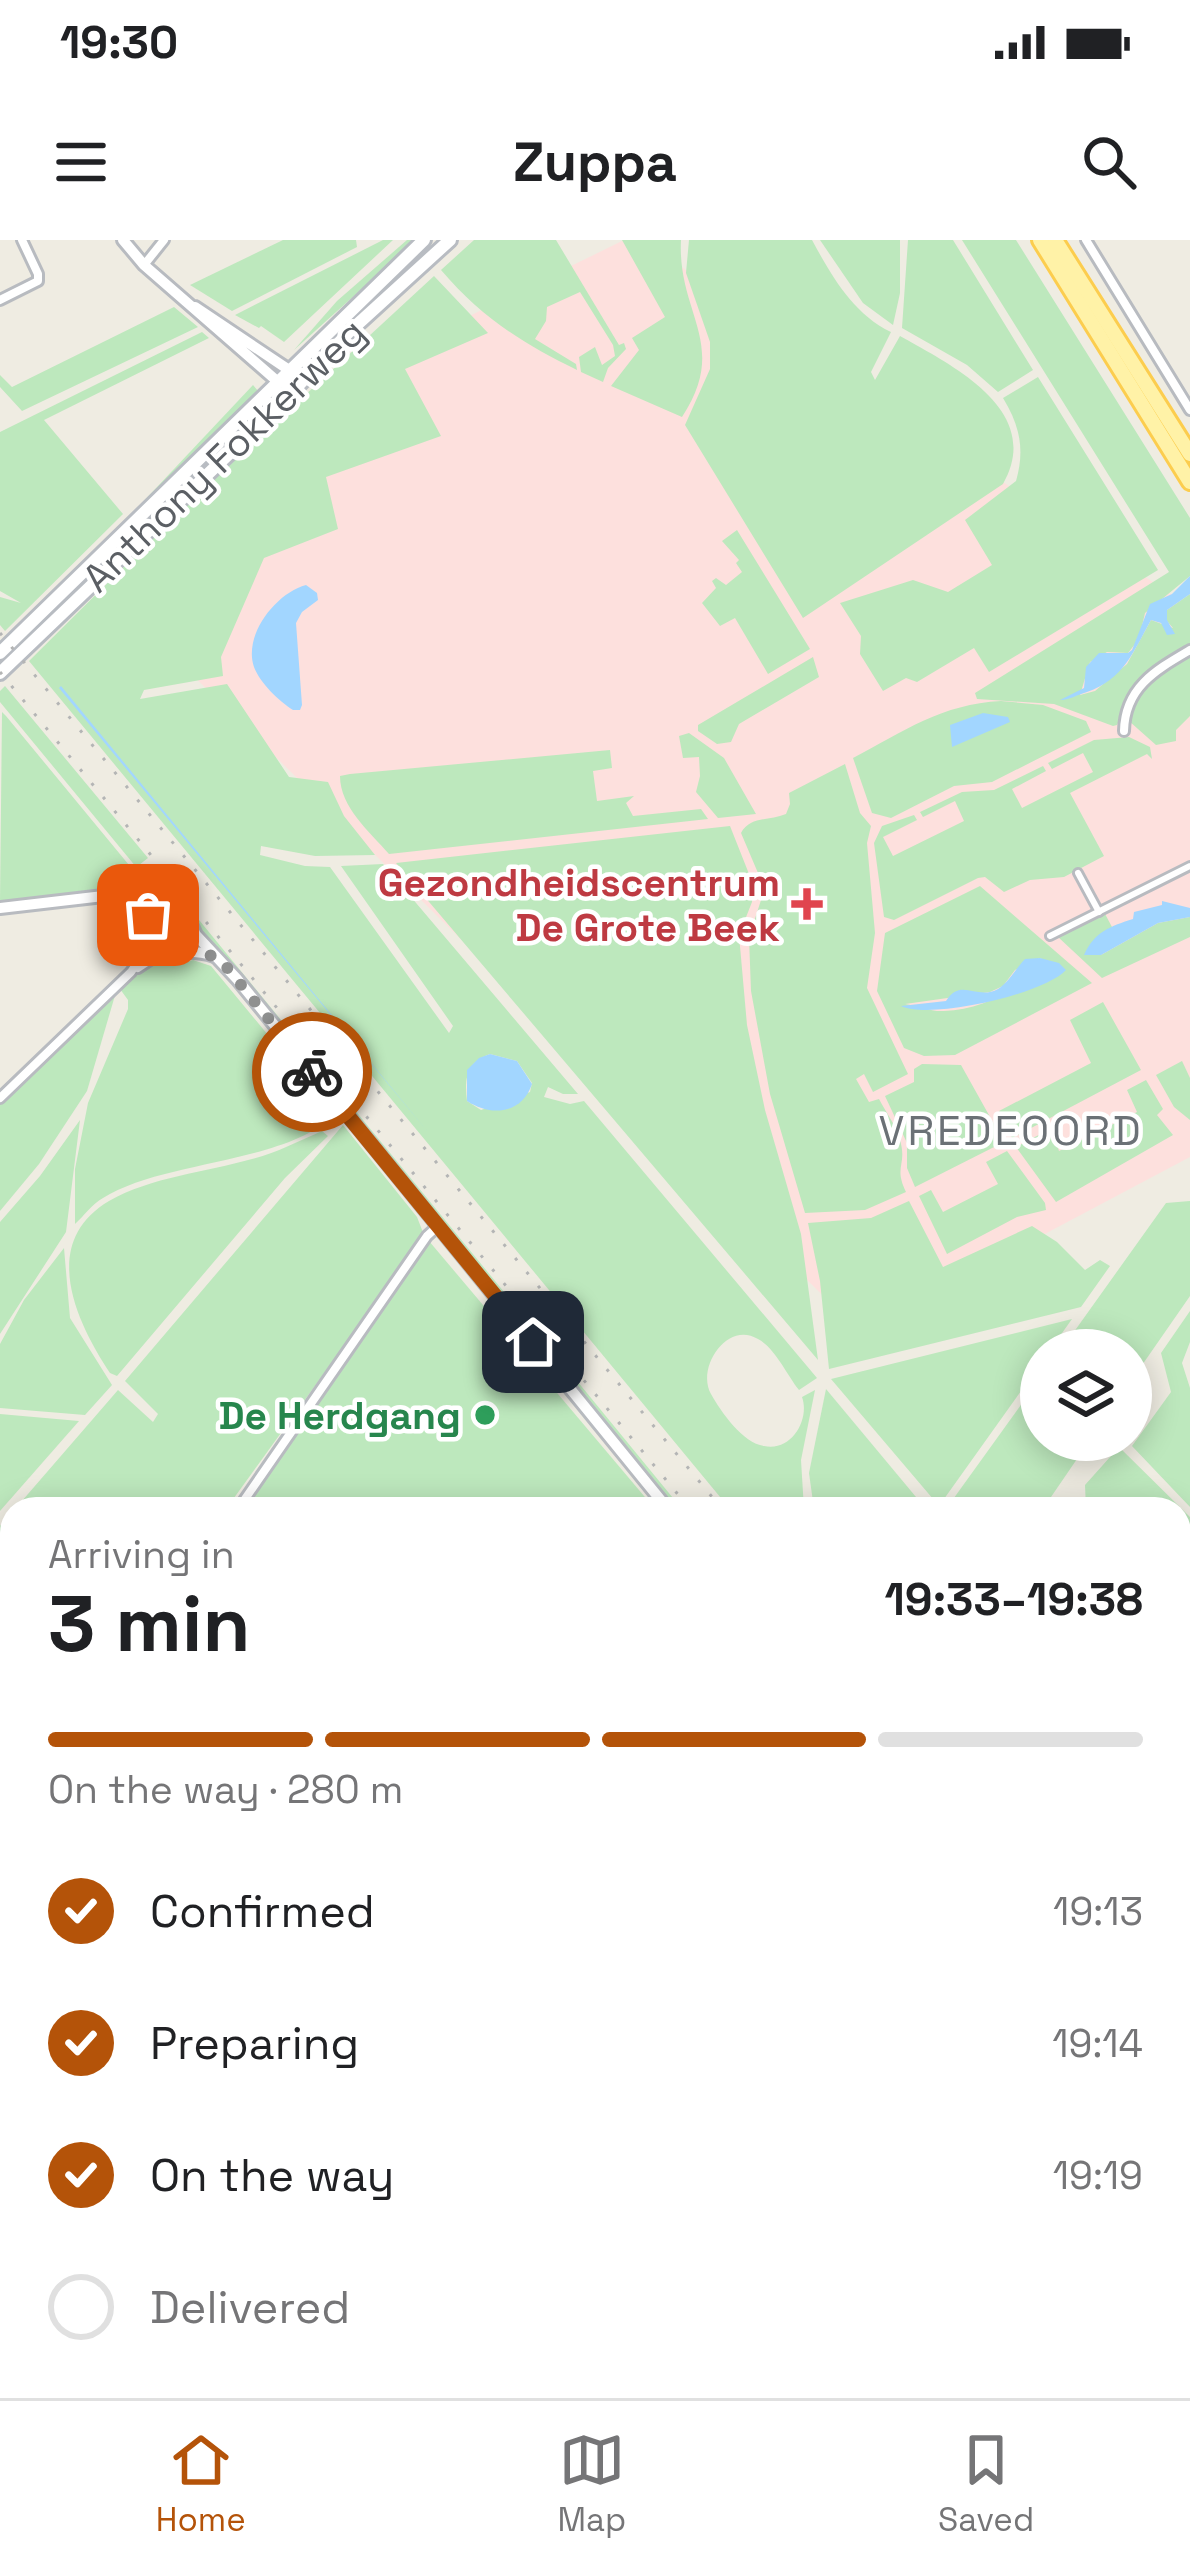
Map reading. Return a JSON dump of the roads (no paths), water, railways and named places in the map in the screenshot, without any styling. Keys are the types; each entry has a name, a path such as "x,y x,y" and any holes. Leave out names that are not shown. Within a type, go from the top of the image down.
{"main road":[{"name":"Anthony Fokkerweg","path":"0,653 424,240"},
{"name":"Anthony Fokkerweg","path":"0,673 450,240"},
{"path":"1040,240 1190,482"},
{"path":"1055,240 1190,454"}],"street":[{"path":"0,300 38,281 22,240"},
{"path":"123,240 277,381 295,387"},
{"path":"145,265 164,240"},
{"path":"1086,240 1190,410"},
{"path":"195,307 289,370 295,387"},
{"path":"1124,731 1124,716 1134,692 1157,670 1190,650"},
{"path":"1050,936 1190,866"},
{"path":"1078,873 1099,912"},
{"path":"123,897 136,904 165,950"},
{"path":"0,908 123,897 184,916 658,1497"},
{"path":"131,972 168,914"},
{"path":"184,949 193,931"},
{"path":"0,1098 131,972 165,950 184,949 220,959"},
{"path":"246,1497 438,1226"}],"water":[{"path":"1190,576 1190,594 1167,610 1175,634 1167,635 1161,623 1151,620 1126,663 1110,680 1060,700 1084,688 1086,667 1099,653 1132,650 1150,604 1172,594"},
{"path":"306,585 318,600 296,623 302,705 293,710 261,679 254,667 253,642 273,606"},
{"path":"61,686 428,1132 59,688"},
{"path":"983,713 1008,717 1010,722 952,747 950,725"},
{"path":"1162,901 1190,908 1190,917 1158,923 1101,955 1084,955 1104,931"},
{"path":"1040,958 1066,970 1035,988 986,1002 936,1010 901,1006 946,1001 964,990 990,992 1006,983 1025,959"},
{"path":"490,1054 517,1061 532,1084 521,1102 505,1110 467,1101 467,1070"}],"railway":[{"path":"0,633 712,1497"},
{"path":"0,672 680,1497"}],"place":[{"name":"Gezondheidscentrum De Grote Beek","path":"807,904"},
{"name":"De Herdgang","path":"485,1415"}],"district":[{"name":"VREDEOORD","path":"1011,1130"}]}
